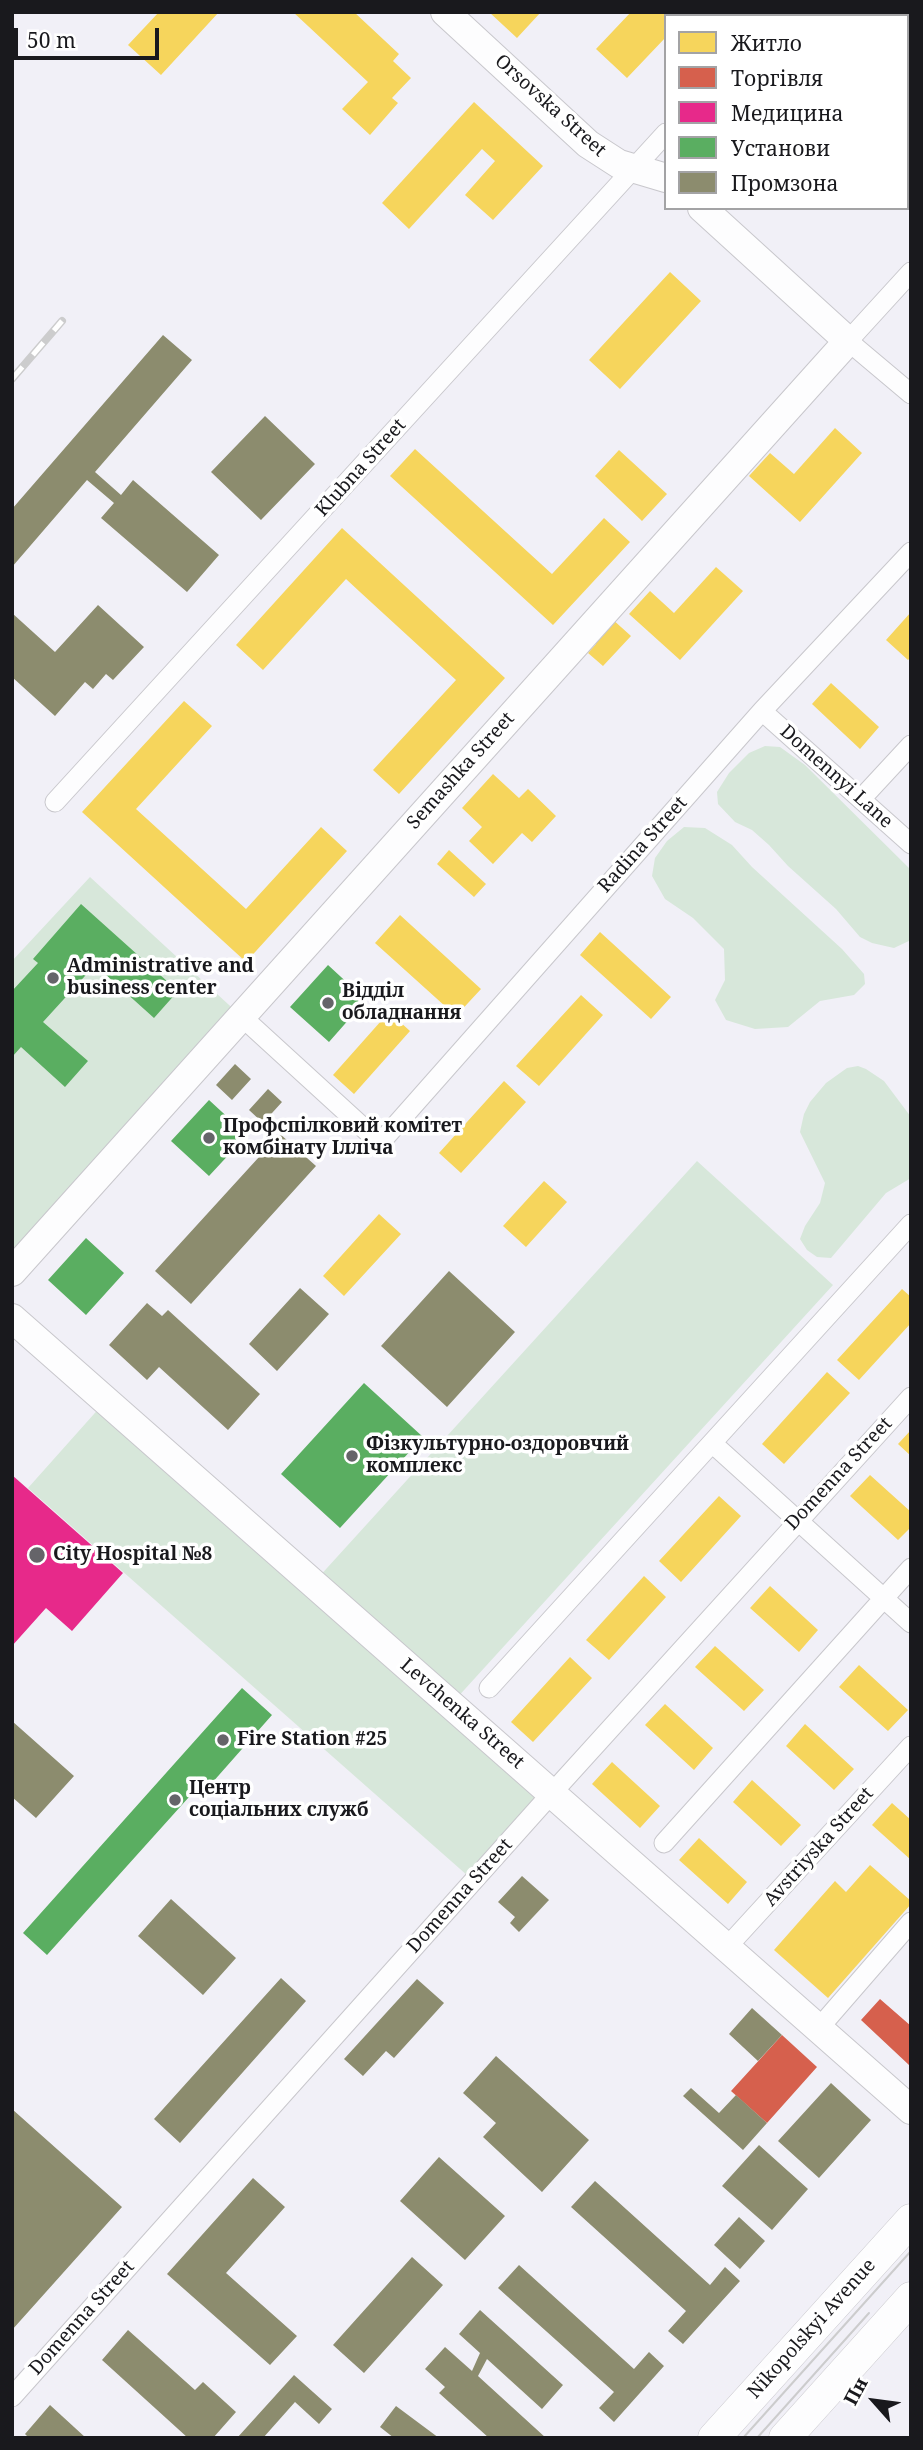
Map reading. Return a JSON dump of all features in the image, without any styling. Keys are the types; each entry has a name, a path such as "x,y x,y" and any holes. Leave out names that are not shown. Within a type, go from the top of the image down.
{"main road":[{"name":"Nikopolskyi Avenue","path":"714,2438 911,2220"},
{"path":"785,2438 911,2298"}],"street":[{"name":"Orsovska Street","path":"445,12 588,144 619,164 664,177"},
{"name":"Klubna Street","path":"55,802 664,135"},
{"path":"704,210 848,341 911,394"},
{"name":"Semashka Street","path":"12,1272 911,272"},
{"name":"Radina Street","path":"242,1016 380,1143 762,711 911,552"},
{"name":"Domennyi Lane","path":"762,711 911,844"},
{"path":"861,799 911,745"},
{"path":"489,1688 911,1224"},
{"name":"Levchenka Street","path":"12,1318 911,2110"},
{"name":"Domenna Street","path":"12,2397 797,1520 911,1397"},
{"path":"712,1443 911,1623"},
{"path":"664,1843 911,1568"},
{"name":"Avstriyska Street","path":"727,1947 911,1746"},
{"path":"819,2028 911,1922"}],"green space":[{"path":"765,746 780,747 805,765 911,870 911,940 894,948 860,937 836,909 769,845 752,830 735,822 718,804 717,792 729,773 749,753"},
{"path":"684,827 705,828 732,845 752,867 842,949 864,974 865,984 854,995 820,1001 788,1027 755,1029 726,1020 715,1000 725,980 724,949 693,918 665,899 652,876 655,858 667,841"},
{"path":"90,877 241,1016 12,1272 12,961"},
{"path":"858,1066 884,1081 911,1117 911,1178 886,1193 831,1258 817,1257 807,1250 800,1239 820,1203 825,1183 800,1132 810,1102 826,1083 847,1068"},
{"path":"697,1161 833,1285 455,1700 317,1579"},
{"path":"102,1405 542,1793 468,1876 28,1488"}],"building: Житло":[{"path":"159,12 219,12 161,75 128,45"},
{"path":"293,12 354,12 399,54 393,61 411,78 392,98 398,103 370,135 342,109 368,82"},
{"path":"489,12 541,12 517,38"},
{"path":"631,12 688,12 664,14 664,39 627,78 596,49"},
{"path":"474,102 543,166 493,220 465,195 495,161 482,149 409,229 382,203"},
{"path":"670,272 701,301 620,389 589,360"},
{"path":"835,428 862,453 800,522 749,476 770,453 794,474"},
{"path":"415,449 552,574 604,518 630,542 553,625 390,476"},
{"path":"619,450 667,494 642,521 595,476"},
{"path":"342,528 505,678 399,794 373,770 456,680 346,579 263,670 236,645"},
{"path":"716,567 743,591 680,660 629,614 650,591 674,613"},
{"path":"911,612 911,657 908,660 886,640"},
{"path":"611,618 631,636 603,666 588,653 596,644 591,640"},
{"path":"831,683 879,727 860,749 812,704"},
{"path":"184,701 212,726 136,809 246,909 321,827 347,851 246,962 82,812"},
{"path":"493,774 519,798 528,789 556,816 532,842 522,833 493,864 469,841 482,827 462,808"},
{"path":"449,850 486,884 474,897 437,864"},
{"path":"400,915 481,989 456,1016 375,943"},
{"path":"600,932 671,997 651,1019 580,955"},
{"path":"581,995 603,1015 539,1086 516,1066"},
{"path":"389,1012 410,1031 354,1094 333,1075"},
{"path":"504,1081 526,1102 461,1173 439,1153"},
{"path":"544,1181 567,1202 526,1247 503,1226"},
{"path":"379,1214 401,1234 344,1296 323,1276"},
{"path":"902,1289 911,1297 911,1323 859,1380 837,1360"},
{"path":"827,1372 850,1393 784,1464 762,1444"},
{"path":"911,1430 911,1456 898,1444"},
{"path":"870,1475 911,1512 911,1527 898,1540 850,1496"},
{"path":"719,1496 741,1516 681,1582 659,1561"},
{"path":"644,1576 666,1597 609,1660 586,1640"},
{"path":"770,1586 818,1630 799,1652 750,1608"},
{"path":"715,1646 764,1690 744,1711 695,1667"},
{"path":"570,1657 592,1678 533,1742 511,1722"},
{"path":"859,1665 908,1710 888,1731 839,1687"},
{"path":"665,1704 713,1748 694,1770 645,1725"},
{"path":"805,1724 854,1769 834,1790 786,1746"},
{"path":"612,1762 660,1806 640,1828 592,1784"},
{"path":"752,1780 801,1825 781,1846 733,1802"},
{"path":"892,1803 911,1820 911,1860 872,1825"},
{"path":"699,1838 747,1882 728,1904 679,1860"},
{"path":"870,1865 911,1901 911,1904 828,1998 774,1950 835,1881 846,1892"}],"building: Торгівля":[{"path":"880,1999 911,2026 909,2065 861,2020"},
{"path":"782,2035 817,2067 767,2123 731,2091"}],"building: Медицина":[{"path":"12,1475 123,1573 72,1631 46,1608 12,1646"}],"building: Установи":[{"path":"81,904 178,991 154,1018 95,965 43,1022 88,1061 65,1087 21,1047 12,1057 12,991 38,963 33,959"},
{"path":"328,965 366,1000 329,1042 290,1007"},
{"path":"209,1100 247,1135 209,1176 171,1141"},
{"path":"86,1238 124,1273 86,1315 48,1280"},
{"path":"364,1383 423,1437 340,1528 281,1474"},
{"path":"242,1688 272,1715 204,1792 198,1787 47,1955 23,1933"}],"building: Промзона":[{"path":"163,335 192,360 95,472 121,495 133,480 219,555 187,592 101,518 114,503 87,480 12,567 12,509"},
{"path":"265,416 315,464 261,520 211,472"},
{"path":"98,605 144,647 113,680 106,674 93,689 85,682 55,716 12,677 12,613 55,652"},
{"path":"235,1064 251,1079 232,1100 216,1085"},
{"path":"268,1089 282,1102 263,1123 249,1110"},
{"path":"280,1134 316,1166 191,1304 155,1271"},
{"path":"449,1271 515,1332 447,1407 381,1346"},
{"path":"300,1288 329,1314 277,1371 249,1344"},
{"path":"147,1303 162,1316 168,1310 260,1394 228,1430 159,1367 147,1380 109,1345"},
{"path":"12,1721 74,1776 36,1818 12,1797"},
{"path":"522,1876 549,1900 519,1932 510,1923 515,1917 498,1902"},
{"path":"171,1899 236,1958 203,1995 138,1936"},
{"path":"281,1978 306,2001 180,2143 154,2119"},
{"path":"417,1979 444,2003 394,2058 386,2051 363,2076 344,2059"},
{"path":"752,2008 782,2035 758,2061 729,2034"},
{"path":"496,2056 589,2140 542,2192 483,2137 496,2123 463,2093"},
{"path":"831,2083 871,2120 819,2178 778,2141"},
{"path":"691,2088 719,2113 736,2095 767,2123 743,2150 683,2096"},
{"path":"12,2109 122,2207 12,2330"},
{"path":"759,2145 808,2189 772,2230 722,2186"},
{"path":"439,2157 505,2216 465,2260 400,2201"},
{"path":"253,2178 285,2207 226,2273 297,2336 270,2365 167,2274"},
{"path":"595,2181 710,2285 725,2267 740,2281 683,2344 668,2331 686,2311 571,2207"},
{"path":"739,2217 765,2241 740,2269 714,2245"},
{"path":"412,2257 443,2285 364,2373 333,2345"},
{"path":"519,2265 634,2369 649,2352 664,2366 614,2422 599,2408 614,2392 498,2288"},
{"path":"480,2310 563,2385 542,2409 487,2359 478,2376 546,2438 489,2438 439,2393 445,2387 425,2369 445,2347 472,2371 480,2353 459,2334"},
{"path":"128,2330 195,2390 203,2382 236,2412 213,2438 188,2438 102,2360"},
{"path":"294,2375 332,2409 319,2424 295,2402 263,2438 237,2438"},
{"path":"50,2405 86,2438 29,2438 25,2434"},
{"path":"396,2406 439,2438 394,2438 380,2427"}],"tram line":[{"path":"743,2438 911,2251"},
{"path":"757,2438 869,2313"}],"railway":[{"path":"12,379 62,321"}],"place":[{"name":"Administrative and business center","path":"53,978"},
{"name":"Відділ обладнання","path":"328,1003"},
{"name":"Профспілковий комітет комбінату Ілліча","path":"209,1138"},
{"name":"Фізкультурно-оздоровчий комплекс","path":"352,1456"},
{"name":"City Hospital №8","path":"37,1555"},
{"name":"Fire Station #25","path":"223,1740"},
{"name":"Центр соціальних служб","path":"175,1800"}]}
